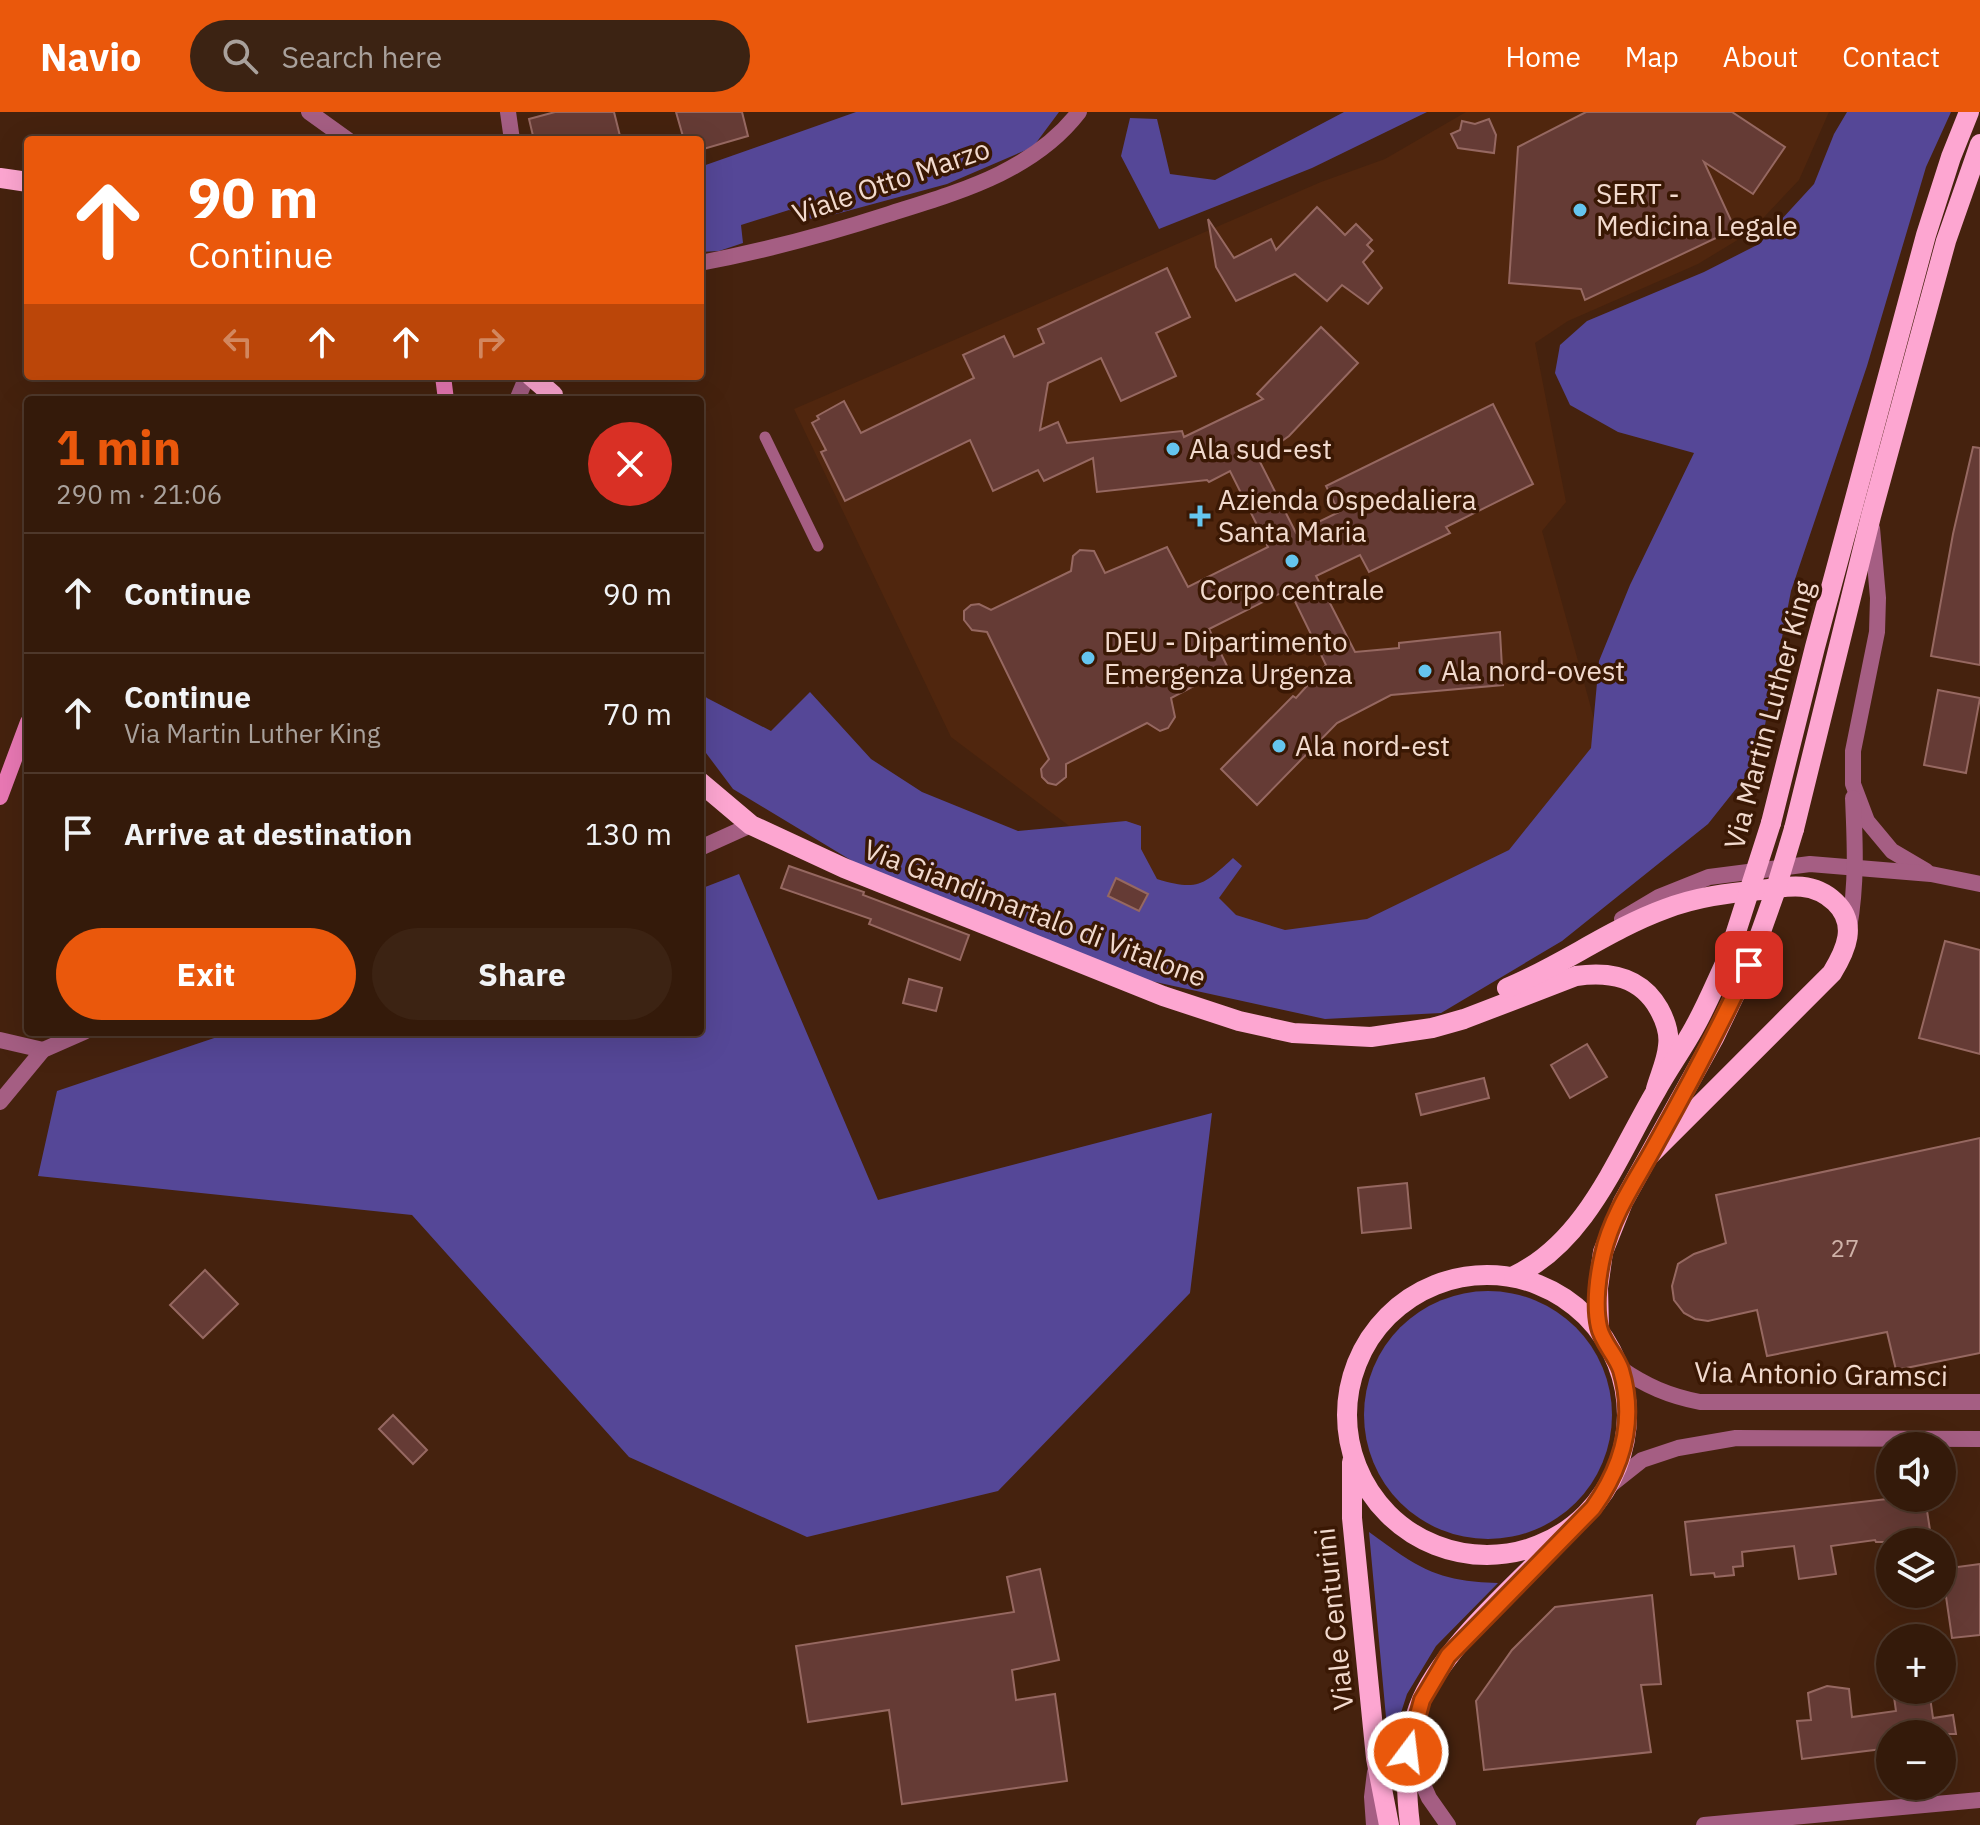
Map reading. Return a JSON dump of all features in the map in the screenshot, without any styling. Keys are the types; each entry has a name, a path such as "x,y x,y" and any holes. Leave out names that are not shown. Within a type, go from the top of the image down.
{"main road":[{"name":"Via Martin Luther King","path":"1514,1276 1532,1268 1566,1239 1598,1195 1656,1089 1695,1027 1728,957 1771,823 1926,235 1969,112"},
{"name":"Via Martin Luther King","path":"1599,1328 1598,1288 1603,1252 1623,1202 1714,1038 1749,965 1774,895 1794,829 1871,516 1946,241 1980,144"},
{"path":"0,178 24,181"},
{"path":"0,797 24,733"},
{"name":"Via Giandimartalo di Vitalone","path":"704,785 751,825 857,874 1163,996 1239,1021 1293,1033 1371,1037"},
{"path":"1371,1037 1529,979 1584,948 1676,905 1713,895 1802,885 1825,892 1841,907 1849,928 1846,951 1832,973 1650,1155"},
{"path":"1371,1037 1432,1028 1464,1019 1576,976 1595,973 1616,975 1638,985 1654,1000 1665,1020 1669,1044 1656,1089"},
{"path":"1410,1825 1408,1752 1422,1700 1448,1656 1593,1508 1608,1487 1624,1449 1628,1408 1620,1368 1599,1328 1575,1304 1546,1287 1514,1276 1476,1274 1439,1282 1406,1300 1377,1327 1357,1361 1347,1400 1346,1427 1351,1454 1371,1496 1403,1528 1444,1549 1489,1556 1535,1547 1575,1525"},
{"name":"Viale Centurini","path":"1351,1454 1352,1518 1376,1758 1389,1825"}],"street":[{"path":"309,112 342,136"},
{"path":"508,112 511,136"},
{"name":"Viale Otto Marzo","path":"704,262 756,252 851,226 958,192 1026,160 1047,145 1079,112"},
{"path":"1849,928 1856,867 1853,751 1877,632 1878,598 1871,516"},
{"path":"1853,784 1867,821 1892,851 1931,874"},
{"path":"704,846 751,825"},
{"path":"1584,948 1623,918 1659,897 1709,877 1810,864 1931,874 1980,883"},
{"path":"0,1102 43,1050 75,1036"},
{"path":"0,1040 43,1050"},
{"name":"Via Antonio Gramsci","path":"1620,1368 1644,1385 1673,1397 1700,1402 1980,1402"},
{"path":"1608,1487 1642,1460 1678,1448 1736,1438 1980,1439"},
{"path":"1408,1752 1429,1798 1448,1825"},
{"path":"1374,1825 1372,1797 1376,1758"},
{"path":"1704,1825 1980,1800"}],"lane":[{"path":"765,437 818,546"}],"shaded area":[{"path":"856,112 1059,112 1033,147 947,184 814,220 789,210 741,225 743,243 719,251 704,252 704,166"},
{"path":"1344,112 1427,112 1312,168 1159,229 1121,156 1130,118 1157,119 1170,174 1215,180"},
{"name":"Azienda Ospedaliera Santa Maria","path":"1466,112 1829,112 1799,180 1749,233 1698,264 1568,321 1535,343 1566,502 1542,531 1601,744 1517,853 1330,944 1189,916 951,737 794,409 1321,182 1385,159"},
{"path":"1847,112 1951,112 1926,167 1867,366 1791,591 1758,761 1708,824 1562,941 1441,1013 1325,1019 1096,969 907,894 733,789 704,750 704,695 771,731 810,692 871,759 922,792 1018,831 1126,821 1141,826 1141,849 1157,879 1182,885 1199,884 1233,858 1242,866 1219,898 1236,915 1285,930 1367,919 1509,850 1591,748 1599,661 1630,585 1694,453 1618,432 1570,405 1555,373 1560,345 1587,321 1704,272 1759,244 1814,184 1834,134"},
{"path":"739,874 878,1200 1212,1113 1190,1293 998,1491 807,1537 629,1457 412,1215 38,1176 57,1091 220,1036 704,1036 704,887"},
{"path":"1488,1291 1535,1301 1557,1312 1575,1328 1591,1346 1602,1368 1612,1415 1602,1462 1591,1484 1575,1502 1557,1518 1535,1529 1488,1539 1441,1529 1419,1518 1401,1502 1385,1484 1374,1462 1364,1415 1374,1368 1385,1346 1401,1328 1419,1312 1441,1301"},
{"path":"1369,1532 1429,1570 1458,1579 1498,1583 1436,1646 1407,1694 1389,1750"}],"building":[{"path":"555,112 614,112 620,136 533,136 529,119"},
{"path":"676,112 742,112 748,136 704,149 704,136 683,136"},
{"name":"SERT - Medicina Legale","path":"1586,112 1732,112 1785,147 1753,194 1704,162 1735,229 1585,300 1581,289 1509,283 1518,147"},
{"path":"1489,119 1496,135 1494,153 1458,148 1451,134 1460,130 1462,121 1475,124"},
{"path":"1317,207 1345,235 1356,224 1372,240 1367,245 1373,251 1363,262 1382,288 1368,304 1342,285 1327,301 1295,274 1236,301 1216,267 1208,219 1234,258 1271,239 1276,250"},
{"path":"1167,268 1190,317 1156,333 1176,376 1121,401 1101,358 1048,383 1040,430 1058,422 1067,443 1182,431 1184,437 1263,399 1257,394 1321,327 1358,363 1289,436 1258,458 1296,533 1339,512 1326,486 1493,404 1533,484 1446,527 1450,533 1369,572 1360,555 1316,576 1355,652 1399,648 1399,643 1500,632 1503,685 1391,695 1337,723 1257,805 1221,769 1326,665 1289,589 1209,629 1228,668 1171,698 1175,717 1168,728 1160,731 1147,723 1066,764 1066,777 1056,785 1042,777 1041,769 1049,759 987,632 972,630 964,620 964,611 971,605 979,604 991,610 1071,571 1073,556 1080,550 1094,551 1105,573 1167,547 1188,587 1268,547 1230,471 1209,482 1097,492 1093,458 1044,481 1038,470 993,491 970,440 845,501 821,452 826,450 812,423 819,419 817,416 844,401 861,433 974,378 963,355 1004,336 1014,357 1044,343 1038,329"},
{"path":"1973,447 1980,448 1980,665 1931,656 1953,534"},
{"path":"1938,690 1980,698 1966,773 1924,765"},
{"path":"789,866 864,892 863,895 969,935 960,960 869,924 871,919 781,888"},
{"path":"1116,878 1148,894 1139,911 1108,896"},
{"path":"1945,941 1980,950 1980,1054 1919,1038"},
{"path":"909,979 942,988 936,1011 903,1003"},
{"path":"1587,1044 1607,1077 1570,1098 1551,1065"},
{"path":"1484,1078 1489,1098 1421,1115 1416,1094"},
{"path":"1980,1138 1980,1353 1896,1370 1887,1332 1767,1356 1757,1310 1708,1321 1684,1313 1674,1300 1672,1286 1678,1264 1694,1254 1726,1243 1716,1195"},
{"path":"1407,1183 1411,1228 1362,1233 1358,1188"},
{"path":"205,1270 238,1304 203,1338 170,1305"},
{"path":"393,1415 427,1450 413,1464 379,1429"},
{"path":"1876,1500 1876,1512 1927,1512 1930,1528 1876,1528 1876,1542 1831,1546 1836,1574 1799,1579 1794,1546 1742,1552 1743,1566 1733,1567 1734,1575 1715,1577 1714,1573 1691,1575 1685,1522"},
{"path":"1980,1564 1980,1635 1956,1638 1956,1624 1950,1624 1948,1608 1956,1608 1956,1567"},
{"path":"1040,1569 1059,1660 1012,1670 1016,1700 1055,1694 1067,1781 902,1804 889,1710 808,1722 796,1646 1014,1612 1007,1577"},
{"path":"1652,1595 1661,1684 1641,1685 1651,1752 1484,1770 1476,1701 1512,1650 1555,1607"},
{"path":"1827,1686 1849,1689 1852,1717 1896,1711 1895,1704 1931,1704 1933,1718 1953,1715 1954,1720 1876,1720 1876,1750 1802,1759 1797,1721 1811,1720 1808,1693"}],"place":[{"name":"SERT - Medicina Legale","path":"1580,210"},
{"name":"Ala sud-est","path":"1173,449"},
{"name":"Azienda Ospedaliera Santa Maria","path":"1200,516"},
{"name":"Corpo centrale","path":"1292,561"},
{"name":"DEU - Dipartimento Emergenza Urgenza","path":"1088,658"},
{"name":"Ala nord-ovest","path":"1425,671"},
{"name":"Ala nord-est","path":"1279,746"}],"route":[{"path":"1408,1752 1422,1700 1448,1656 1593,1508 1608,1487 1624,1449 1628,1408 1620,1368 1599,1328 1598,1288 1603,1252 1623,1202 1714,1038 1749,965"}]}
